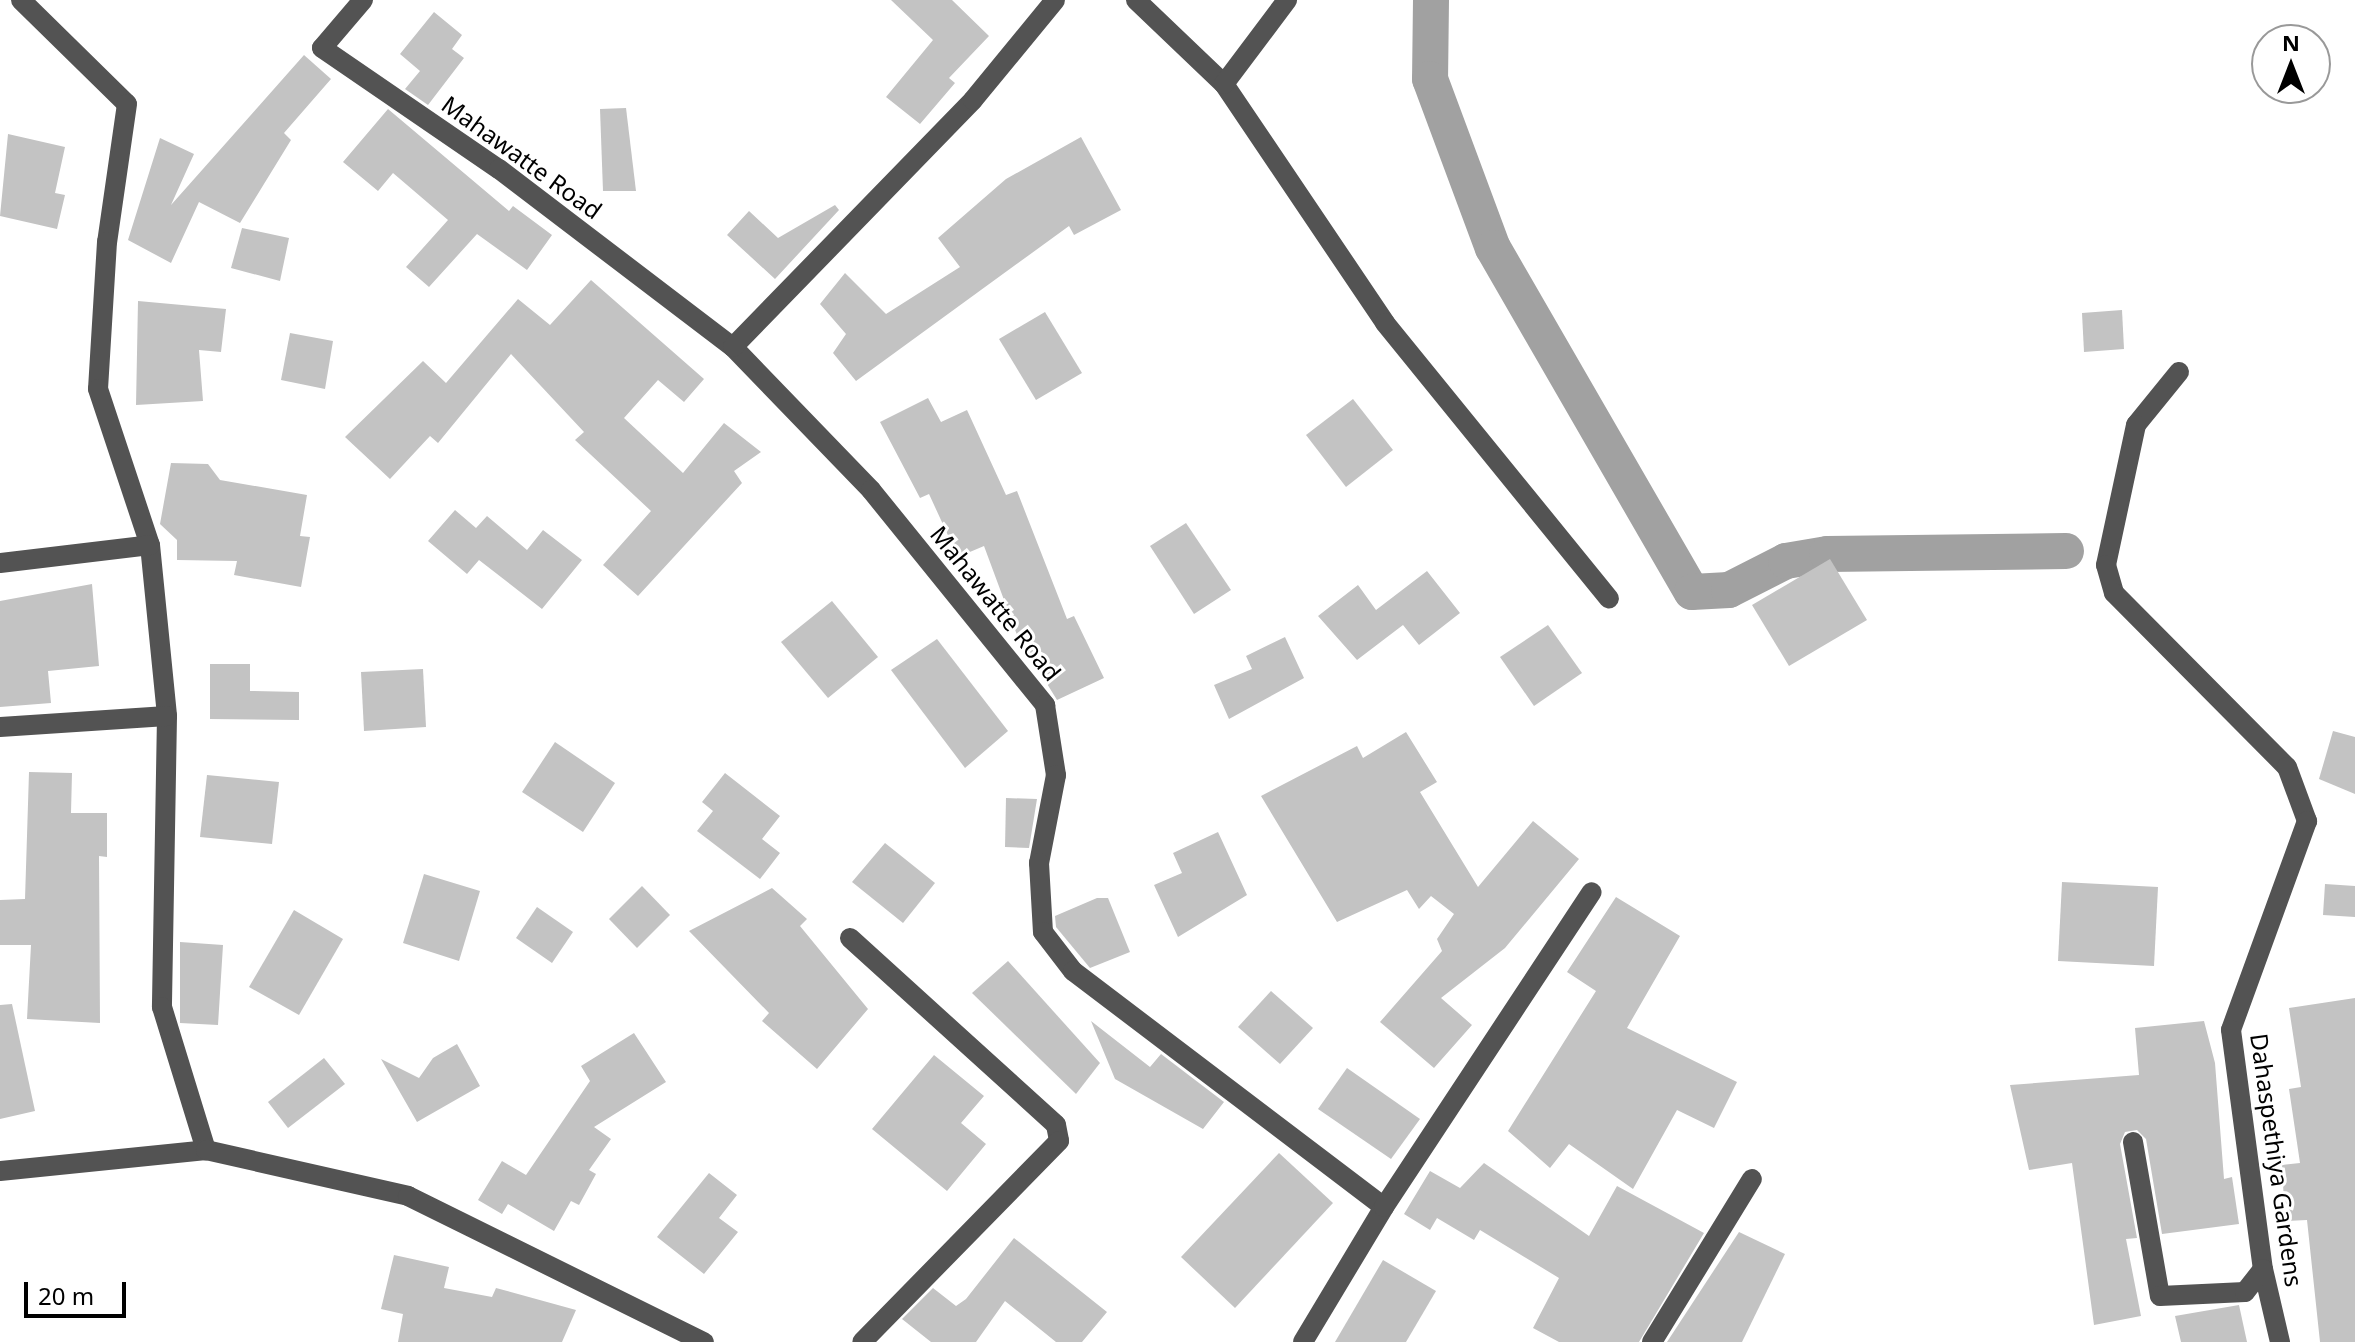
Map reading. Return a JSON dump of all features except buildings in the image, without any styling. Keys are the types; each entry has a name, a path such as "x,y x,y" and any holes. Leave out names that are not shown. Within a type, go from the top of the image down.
{"street":[{"path":"21,0 127,104 107,242 98,389 150,545 167,716 162,1007 206,1150"},
{"name":"Mahawatte Road","path":"363,0 322,48 499,169 733,347 871,490 1045,705 1056,775 1039,863 1043,932 1073,971 1384,1207"},
{"path":"1136,0 1224,84 1385,323 1609,599"},
{"path":"1224,84 1287,0"},
{"path":"733,347 1057,1"},
{"name":"Dahaspethiya Gardens","path":"2179,372 2136,425 2106,565 2114,593 2287,767 2307,821 2231,1030 2263,1269 2280,1342"},
{"path":"0,563 150,545"},
{"path":"0,727 167,716"},
{"path":"1303,1342 1384,1207 1592,892"},
{"path":"850,938 1056,1125 1059,1141 862,1342"},
{"path":"2133,1142 2160,1296 2245,1292 2263,1269"},
{"path":"0,1171 206,1150 408,1196 704,1342"},
{"path":"1652,1342 1752,1179"}],"waterway":[{"path":"1431,0 1430,79 1493,248 1692,592 1729,590 1786,561 1827,554 2066,551"}]}
